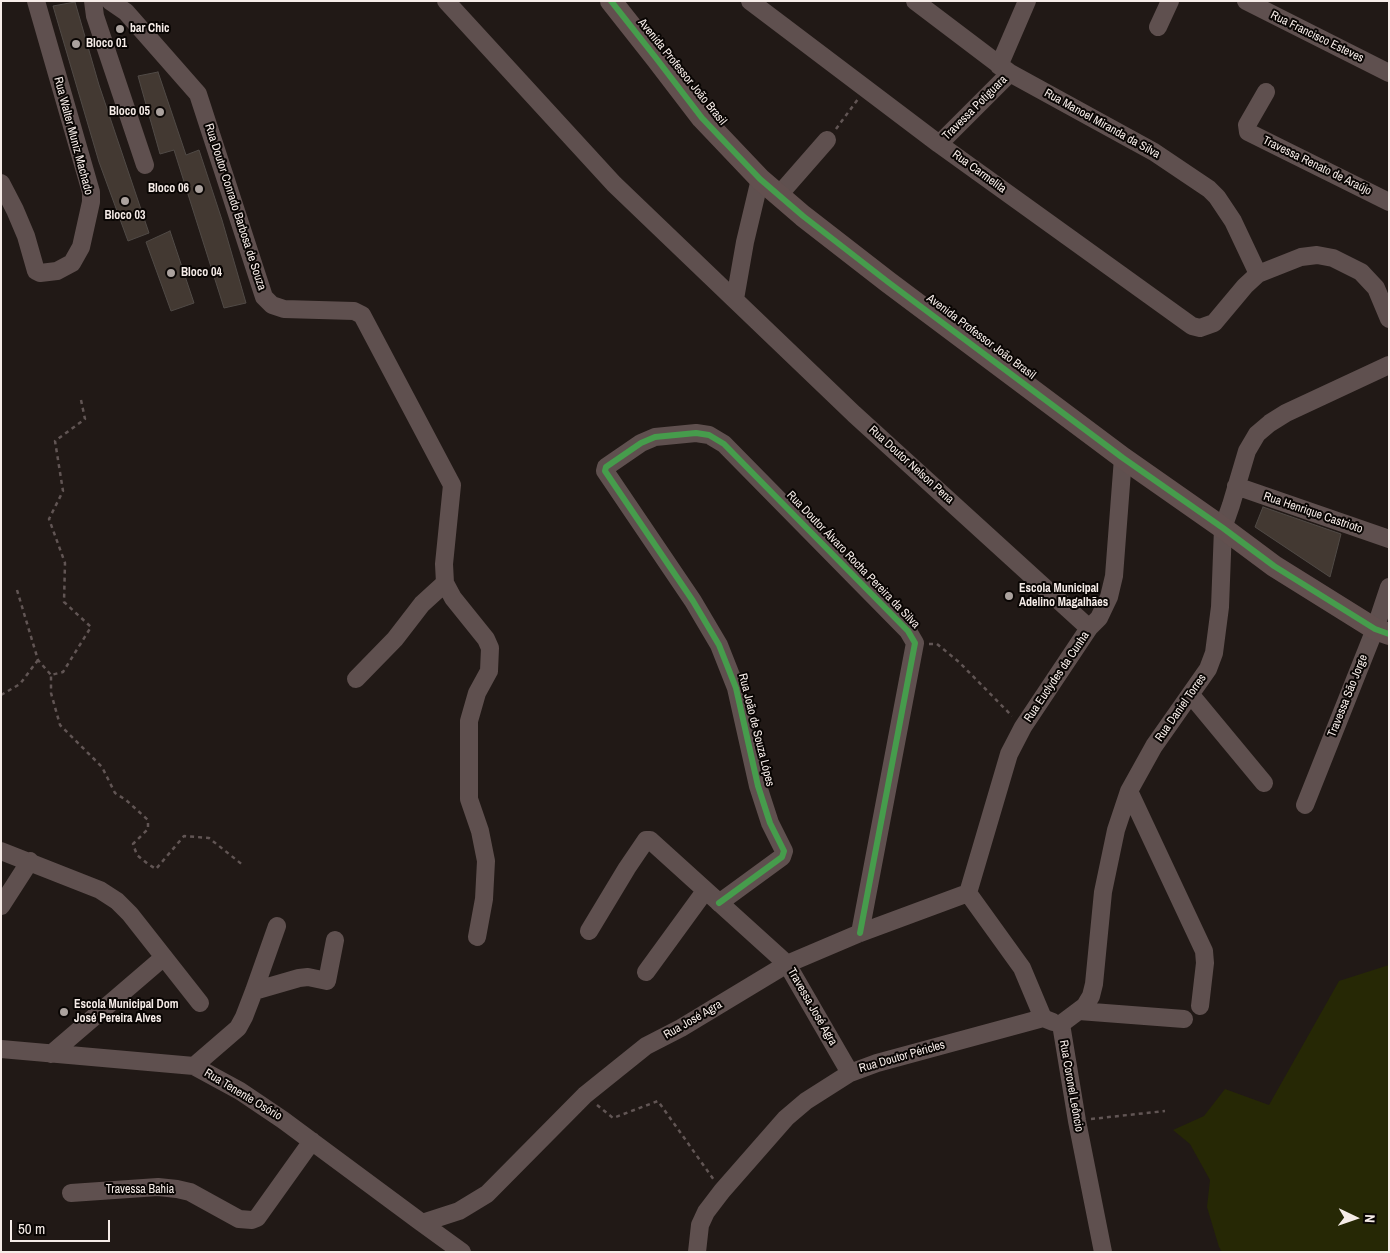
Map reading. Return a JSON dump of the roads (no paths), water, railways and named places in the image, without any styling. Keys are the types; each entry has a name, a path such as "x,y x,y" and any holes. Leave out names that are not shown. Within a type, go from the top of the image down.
{"main road":[{"name":"Avenida Professor João Brasil","path":"611,1 702,118 778,196 888,282 1123,458 1274,566 1382,631"}],"street":[{"name":"Rua Walter Muniz Machado","path":"1,183 26,236 35,270 38,273 57,271 72,263 80,247 91,202 91,192 36,1"},
{"path":"93,1 95,16 145,165"},
{"name":"Rua Doutor Conrado Barbosa de Souza","path":"110,1 126,12 198,94 264,296 272,304 284,309 354,311 362,315 452,486 444,564 445,583"},
{"name":"Rua Doutor Nelson Pena","path":"446,1 614,184 854,414 1089,628"},
{"name":"Rua Carmelita","path":"750,1 939,144 1192,326 1200,328 1214,323 1245,286 1258,274"},
{"name":"Rua Manoel Miranda da Silva","path":"915,1 1005,70 1154,152 1209,189 1217,197 1233,221 1258,274"},
{"name":"Travessa Potiguara","path":"939,144 1005,70 1027,1"},
{"path":"1158,27 1170,1"},
{"name":"Rua Francisco Esteves","path":"1246,1 1389,72"},
{"name":"Travessa Renato de Araújo","path":"1266,92 1247,130 1326,172 1389,202"},
{"path":"778,196 827,140"},
{"path":"735,299 745,242 760,179"},
{"path":"1258,274 1301,258 1316,255 1333,258 1361,272 1366,277 1376,288 1389,319"},
{"name":"Rua Daniel Torres","path":"1061,1024 1079,1011 1092,996 1103,892 1116,830 1129,791 1154,746 1208,669 1214,653 1220,607 1223,528 1232,505 1247,451 1257,434 1286,413 1389,364"},
{"name":"Rua Doutor Álvaro Rocha Pereira da Silva","path":"605,471 606,467 640,444 655,437 696,433 709,435 724,444 908,631 915,644 860,933"},
{"name":"Rua Euclydes da Cunha","path":"968,893 1009,754 1023,727 1089,628 1098,618 1109,597 1114,576 1123,458"},
{"name":"Rua João de Souza Lópes","path":"605,471 693,601 719,645 736,688 758,786 770,823 784,851 782,857 719,904"},
{"name":"Rua Henrique Castrioto","path":"1236,486 1389,539"},
{"path":"356,679 395,639 422,604 445,583 453,598 486,639 490,648 489,671 477,693 469,721 469,799 480,831 486,861 484,899 478,937"},
{"name":"Travessa São Jorge","path":"1305,805 1382,631 1389,587"},
{"path":"1191,695 1264,783"},
{"path":"1129,791 1204,951 1206,963 1200,1006"},
{"name":"Travessa José Agra","path":"589,931 627,868 647,840 650,840 787,964 850,1073"},
{"path":"1,851 100,890 117,901 200,1003"},
{"path":"1,906 30,861"},
{"path":"646,972 705,891"},
{"path":"968,893 1022,968 1043,1018"},
{"name":"Rua José Agra","path":"422,1223 459,1211 487,1194 585,1095 646,1046 681,1028 787,964 860,933 968,893"},
{"path":"194,1066 238,1028 254,991 277,926"},
{"path":"254,991 299,978 308,977 327,981 336,940"},
{"path":"52,1054 164,957"},
{"path":"1079,1011 1184,1019"},
{"name":"Rua Coronel Leôncio","path":"1043,1018 1061,1024 1077,1120 1103,1252"},
{"name":"Rua Doutor Péricles","path":"697,1252 700,1225 706,1212 786,1118 806,1101 850,1073 877,1063 1043,1018"},
{"name":"Rua Tenente Osório","path":"1,1049 194,1066 240,1090 462,1252"},
{"name":"Travessa Bahia","path":"71,1193 158,1188 177,1189 190,1192 239,1219 252,1220 257,1218 312,1141"}],"place":[{"name":"bar Chic","path":"120,29"},
{"name":"Bloco 01","path":"76,44"},
{"name":"Bloco 05","path":"160,112"},
{"name":"Bloco 06","path":"199,189"},
{"name":"Bloco 03","path":"125,201"},
{"name":"Bloco 04","path":"171,273"},
{"name":"Escola Municipal Adelino Magalhães","path":"1009,596"},
{"name":"Escola Municipal Dom José Pereira Alves","path":"64,1012"}]}
